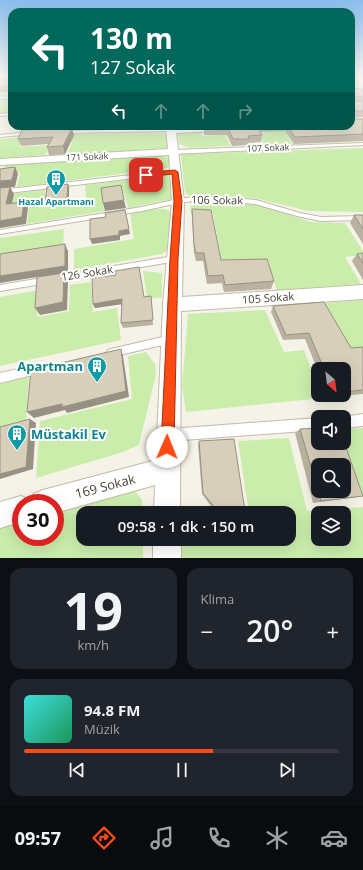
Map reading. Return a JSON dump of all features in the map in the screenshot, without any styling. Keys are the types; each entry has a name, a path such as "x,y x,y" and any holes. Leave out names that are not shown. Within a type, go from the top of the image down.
{"street":[{"path":"167,506 167,436 174,259 178,201 171,130"},
{"name":"171 Sokak","path":"0,162 173,152"},
{"name":"105 Sokak","path":"172,304 363,292"},
{"name":"169 Sokak","path":"64,497 167,469"},
{"path":"0,515 12,512"},
{"path":"167,546 167,558"}],"lane":[{"path":"54,133 124,130"},
{"path":"0,136 34,133"},
{"name":"107 Sokak","path":"173,152 363,144"},
{"path":"0,192 175,172"},
{"name":"106 Sokak","path":"0,232 142,209 178,201 207,199 247,201 266,204 287,212 310,217 332,219 363,218"},
{"name":"126 Sokak","path":"0,288 174,259"},
{"path":"101,355 171,339"},
{"path":"0,378 54,366"},
{"path":"351,421 363,420"},
{"path":"167,436 311,425"}],"green space":[{"path":"0,102 8,102 8,113 0,114"},
{"path":"266,130 298,130 305,132 286,133 293,144 265,145 258,133 267,132"},
{"path":"201,131 202,136 225,135 230,146 190,148 179,144 177,132"},
{"path":"163,133 168,135 168,147 161,150 67,154 72,143 58,143 62,134"},
{"path":"23,137 19,147 51,145 45,155 0,158 0,139"},
{"path":"363,148 363,212 308,211 255,198 190,196 185,193 181,154"},
{"path":"163,155 170,160 171,166 168,168 17,187 20,172 2,174 5,164"},
{"path":"169,175 172,199 128,208 124,193 102,196 104,211 27,224 29,207 0,211 0,195 45,190 45,205 86,199 85,185"},
{"path":"199,203 256,204 311,222 345,223 363,251 363,255 345,257 361,284 277,290 267,263 222,265 213,213 191,214 190,206"},
{"path":"165,209 171,212 169,249 162,254 74,270 74,249 134,239 130,213"},
{"path":"64,229 63,249 0,259 0,238"},
{"path":"143,271 162,273 162,297 147,299"},
{"path":"91,282 93,312 117,308 121,340 0,366 0,297 39,290 37,317 69,311 70,285"},
{"path":"363,300 363,347 344,349 323,303"},
{"path":"265,310 284,352 304,350 311,368 311,399 186,412 182,386 188,314"},
{"path":"146,352 155,364 156,374 139,445 123,452 36,478 40,421 132,399 128,356"},
{"path":"29,377 26,420 0,427 0,384"},
{"path":"363,428 363,495 347,450 351,450 351,429"},
{"path":"289,438 307,511 311,511 311,546 351,546 351,508 363,507 363,558 181,558 181,546 296,546 296,506 248,506 238,441"},
{"path":"125,489 135,491 142,500 142,506 76,506 76,546 143,546 143,558 0,558 0,528 12,525 12,546 64,546 64,508"}],"building":[{"path":"355,102 363,102 363,111 355,111"},
{"path":"355,119 363,119 363,134 295,137 291,130 355,130"},
{"path":"22,130 71,130 63,146 47,147 53,137 18,139"},
{"path":"229,130 259,130 262,135 248,136 249,139 233,139"},
{"path":"15,167 12,180 0,181 0,169"},
{"name":"Hazal Apartmanı","path":"68,184 67,198 45,201 47,187"},
{"path":"121,185 124,200 103,203 101,188"},
{"path":"10,187 6,204 24,202 22,217 0,221 0,188"},
{"path":"192,209 211,210 221,260 267,259 274,281 225,285 223,275 208,276 204,253 196,253 194,245"},
{"path":"125,210 129,229 119,231 119,235 90,239 90,219 106,217 105,213"},
{"path":"354,215 363,215 363,229"},
{"path":"65,244 65,266 0,276 0,254"},
{"path":"363,253 363,263 357,254"},
{"path":"139,267 144,297 151,296 153,320 121,323 122,299 93,304 92,278 116,275 115,271"},
{"path":"64,273 63,302 35,308 37,277"},
{"path":"324,302 351,348 363,347 363,390 351,391 351,362 321,362 309,333 286,335 273,306"},
{"path":"121,349 126,391 62,407 62,404 27,412 31,370"},
{"name":"Müstakil Ev","path":"30,419 26,467 0,474 0,427"},
{"path":"311,428 311,450 347,450 350,458 311,458 311,467 300,429"},
{"path":"234,439 244,506 213,506 203,493 199,441"},
{"path":"351,462 363,496 351,497"},
{"path":"320,498 346,498 321,501"}],"place":[{"name":"Hazal Apartmanı","path":"56,196"},
{"name":"Apartman","path":"97,383"},
{"name":"Müstakil Ev","path":"17,451"}],"route":[{"path":"146,175 175,172 178,201 174,259 167,447"}]}
